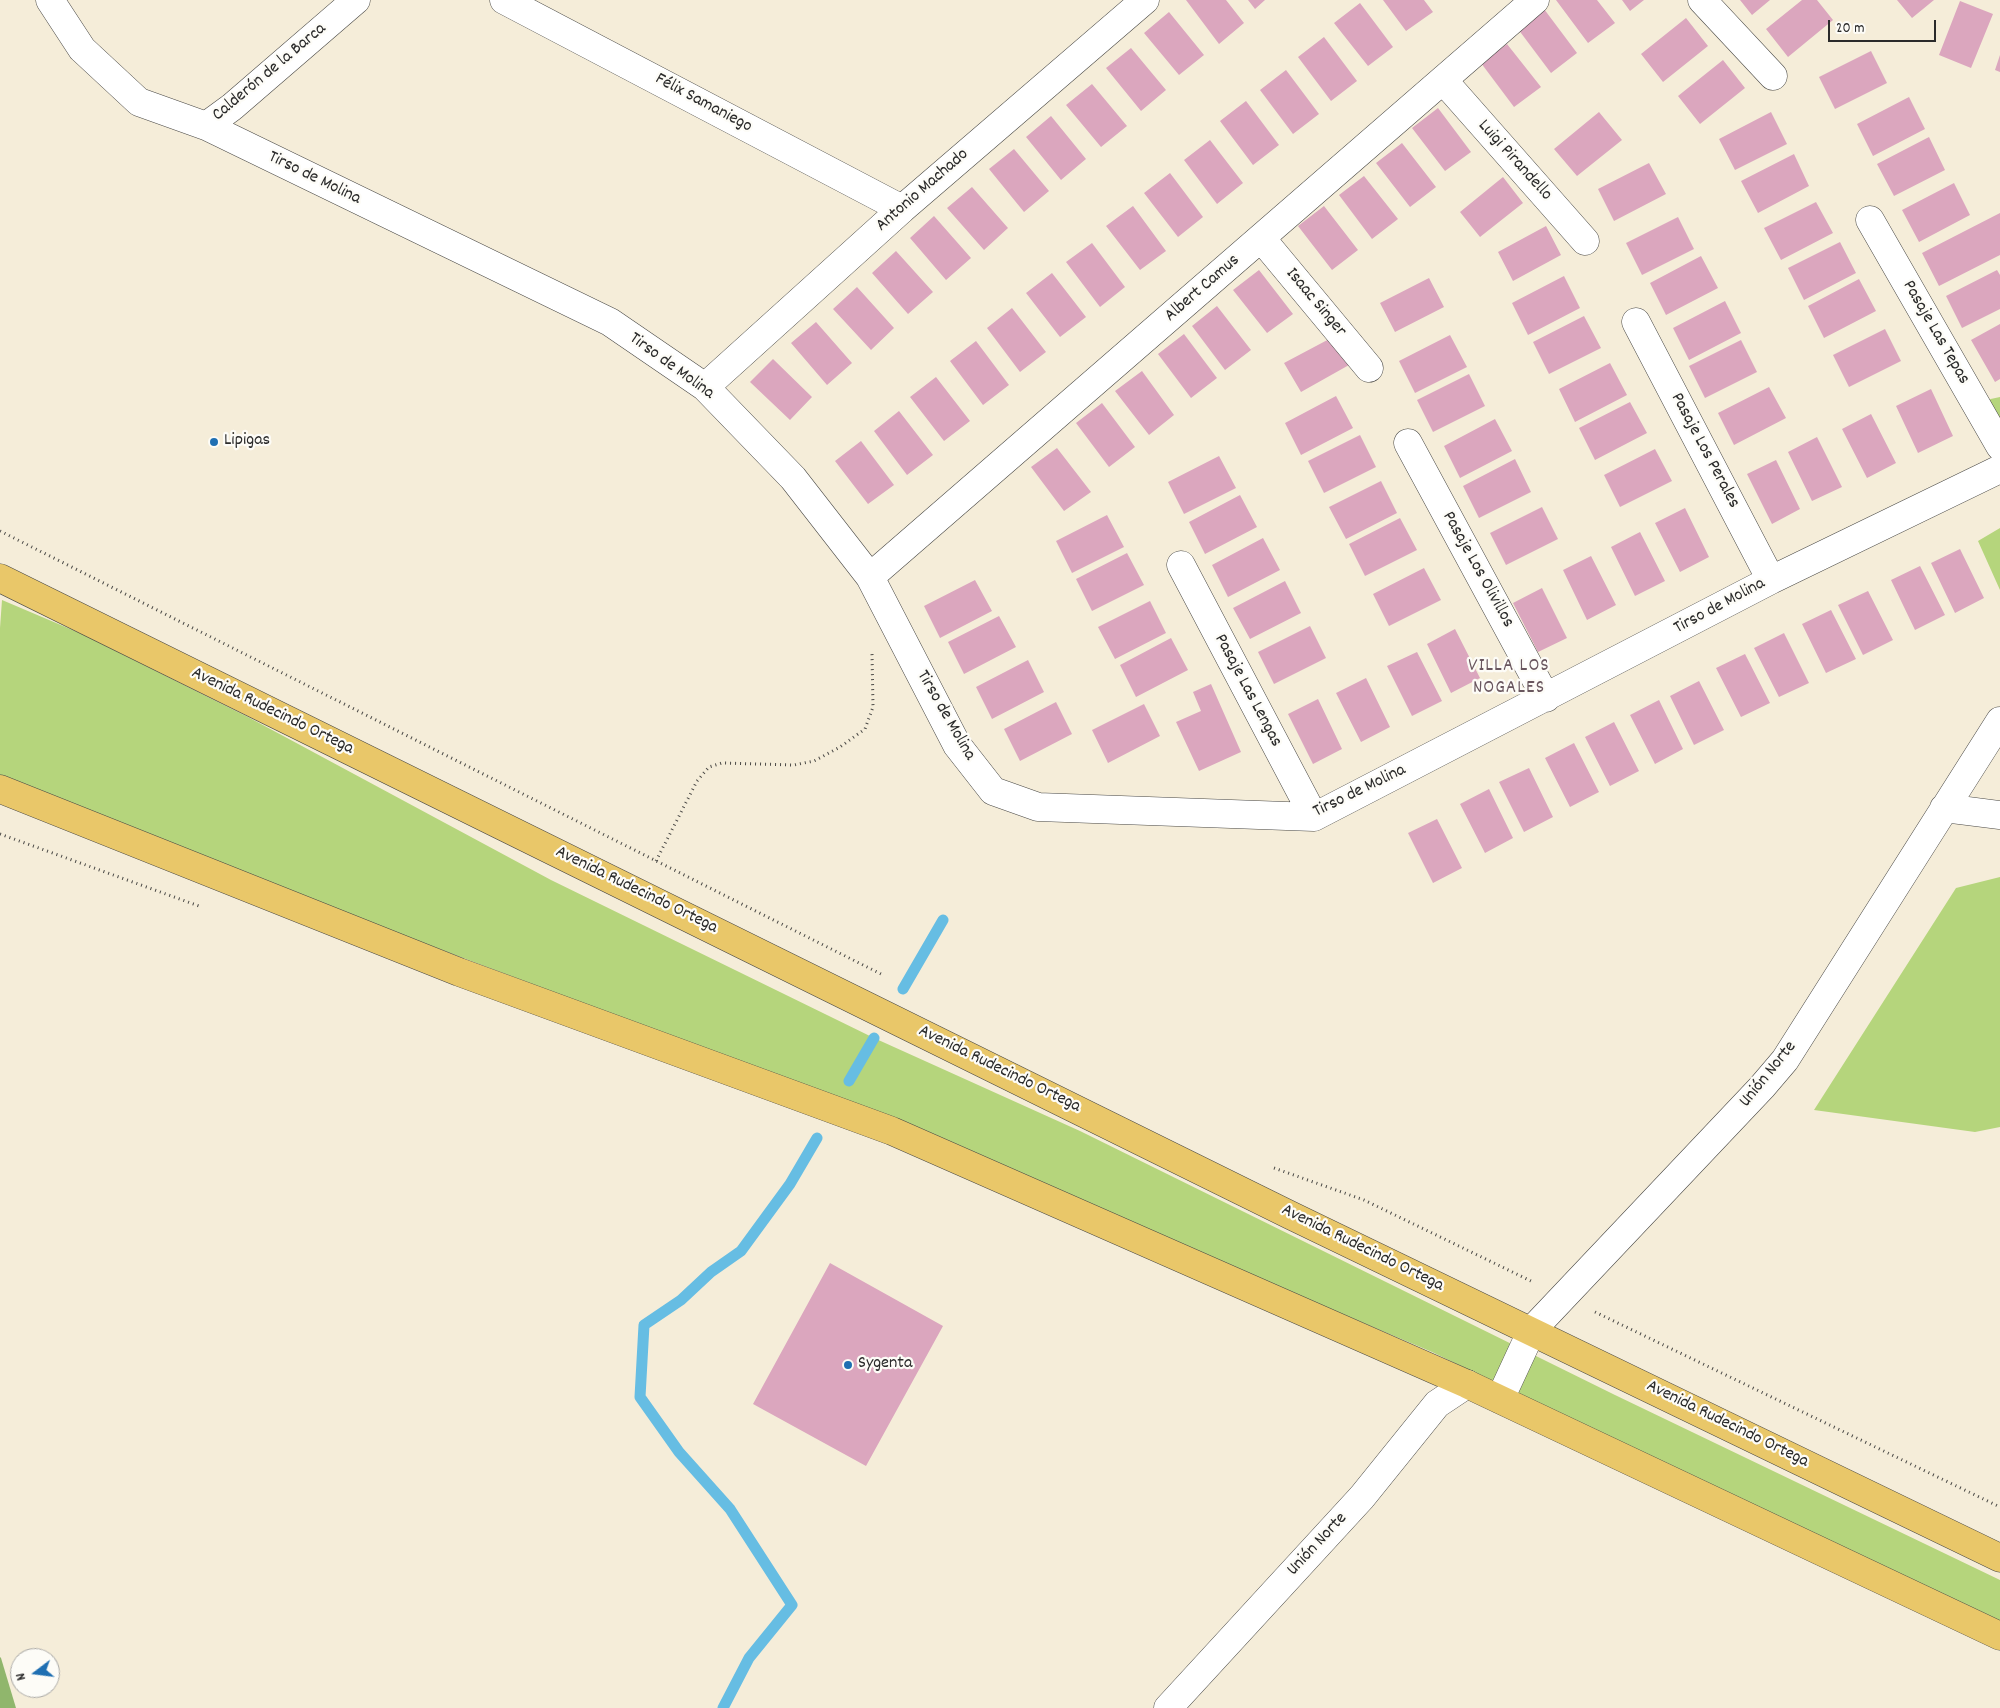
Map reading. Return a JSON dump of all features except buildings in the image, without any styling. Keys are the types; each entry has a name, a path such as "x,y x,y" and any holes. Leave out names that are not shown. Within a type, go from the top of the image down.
{"main road":[{"name":"Avenida Rudecindo Ortega","path":"0,578 640,892 1290,1215 1532,1330 2000,1558"},
{"path":"0,789 459,972 892,1131 1500,1399 2000,1636"}],"street":[{"name":"Tirso de Molina","path":"50,0 82,49 139,102 206,126 610,322 705,387 793,478 870,577 957,745 992,791 1038,807 1314,817 1771,580 2000,469"},
{"name":"Calderón de la Barca","path":"206,126 232,107 356,0"},
{"name":"Félix Samaniego","path":"504,0 902,209"},
{"name":"Antonio Machado","path":"705,387 902,209 1145,0"},
{"name":"Albert Camus","path":"870,577 1535,0"},
{"path":"1702,0 1773,76"},
{"name":"Luigi Pirandello","path":"1443,80 1585,241"},
{"name":"Pasaje Las Tepas","path":"1870,220 2000,446"},
{"name":"Isaac Singer","path":"1261,238 1369,368"},
{"name":"Pasaje Los Perales","path":"1636,322 1771,580"},
{"name":"Pasaje Los Olivillos","path":"1408,443 1546,698"},
{"name":"Pasaje Las Lengas","path":"1181,564 1314,817"},
{"name":"Unión Norte","path":"1500,1399 1532,1330 1762,1087 1785,1060 2000,721"},
{"path":"1944,808 2000,815"},
{"name":"Unión Norte","path":"1168,1708 1362,1497 1437,1404 1467,1384"}],"path":[{"path":"0,531 887,977"},
{"path":"640,892 697,781 709,767 722,763 794,765 814,761 840,747 865,728 873,707 872,651"},
{"path":"0,834 200,906"},
{"path":"1268,1166 1364,1200 2000,1507"}],"green space":[{"path":"2000,397 2000,425 1986,400"},
{"path":"2000,528 2000,590 1978,541"},
{"path":"2,600 82,634 248,717 551,880 874,1038 1080,1131 1615,1395 2000,1580 2000,1624 1772,1517 1432,1352 1021,1178 768,1073 230,870 0,780 0,628"},
{"path":"2000,877 2000,1127 1975,1132 1814,1110 1956,888"},
{"path":"0,1657 10,1688 10,1698 13,1698 16,1708 0,1708"}],"waterway":[{"path":"903,989 943,920"},
{"path":"849,1081 874,1038"},
{"path":"723,1708 749,1658 792,1605 730,1509 679,1452 640,1397 644,1325 681,1300 711,1272 741,1251 790,1184 817,1138"}],"place":[{"name":"Lipigas","path":"214,442"},
{"name":"Sygenta","path":"848,1365"}],"district":[{"name":"VILLA LOS NOGALES","path":"1509,678"}]}
